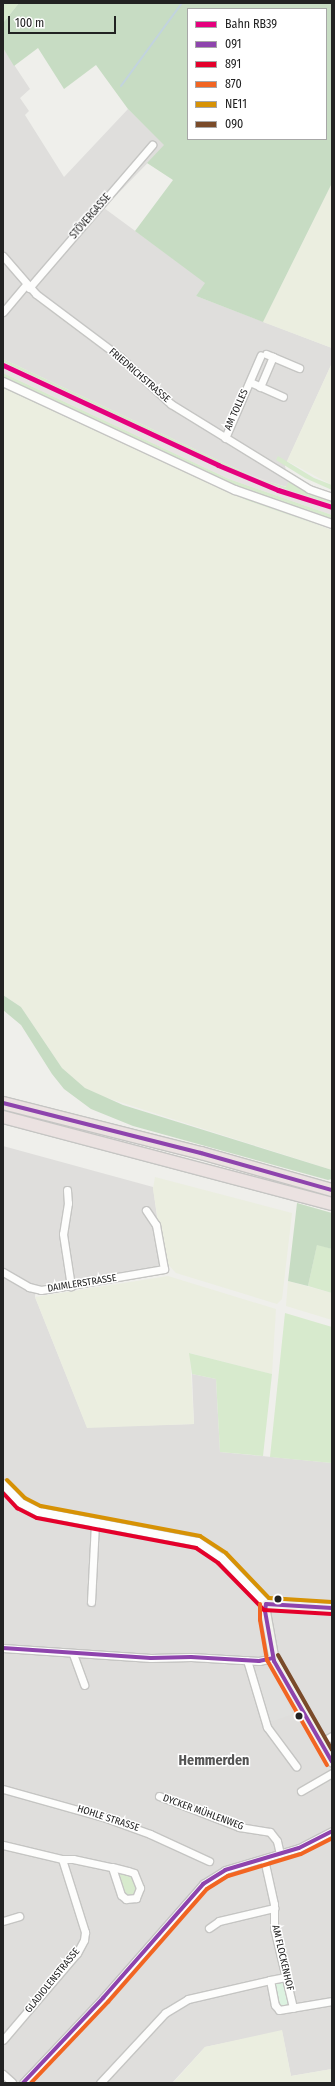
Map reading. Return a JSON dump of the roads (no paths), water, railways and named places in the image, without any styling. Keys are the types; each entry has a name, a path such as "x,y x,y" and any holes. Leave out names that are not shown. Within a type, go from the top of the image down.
{"highway":[{"path":"3,1103 201,1153 332,1190"},
{"path":"3,1117 332,1204"}],"main road":[{"path":"332,1608 266,1604 266,1619 273,1658 332,1762"}],"street":[{"name":"STÖVERGASSE","path":"3,312 152,145"},
{"name":"FRIEDRICHSTRASSE","path":"3,256 27,286 50,306 120,357 171,404 312,490 332,497"},
{"name":"AM TOLLES","path":"225,438 250,382 267,356"},
{"name":"AM TOLLES","path":"260,387 267,356"},
{"path":"267,356 299,368"},
{"path":"3,382 235,490 332,524"},
{"name":"AM TOLLES","path":"250,382 283,397"},
{"path":"67,1190 68,1202 63,1229 71,1286"},
{"name":"DAIMLERSTRASSE","path":"3,1272 35,1289 71,1286 164,1269 156,1225 146,1210"},
{"path":"3,1484 21,1502 34,1511 198,1542 222,1558 258,1598 266,1604"},
{"path":"90,1602 95,1522"},
{"path":"3,1648 73,1654 247,1660 273,1658"},
{"path":"73,1654 84,1685"},
{"path":"247,1660 265,1723 296,1766"},
{"path":"322,1742 332,1736"},
{"path":"301,1791 332,1773"},
{"name":"HOHLE STRASSE","path":"3,1789 112,1820 209,1861"},
{"name":"DYCKER MÜHLENWEG","path":"159,1796 239,1827 270,1832 278,1841 280,1854"},
{"path":"23,2083 102,1998 192,1893 222,1868 280,1854 319,1839 332,1831"},
{"path":"3,1845 62,1859 73,1859 112,1867 131,1872 136,1876 140,1888 136,1898 129,1899 121,1895 112,1867"},
{"name":"GLADIOLENSTRASSE","path":"3,2040 53,1983 84,1940 82,1918 62,1859"},
{"name":"AM FLOCKENHOF","path":"264,1859 274,1908 274,1928 293,2008"},
{"path":"208,1928 219,1921 274,1908"},
{"path":"3,1921 19,1916"},
{"path":"100,2083 161,2016 174,2006 196,1996 286,1977"},
{"path":"270,1980 277,2008 282,2010 332,2001"},
{"path":"3,2074 12,2082"}],"waterway":[{"path":"121,86 182,3"}],"rail line":[{"name":"RB39","path":"3,365 218,465 278,490 332,507"}],"district":[{"name":"Hemmerden","path":"214,1761"}]}
